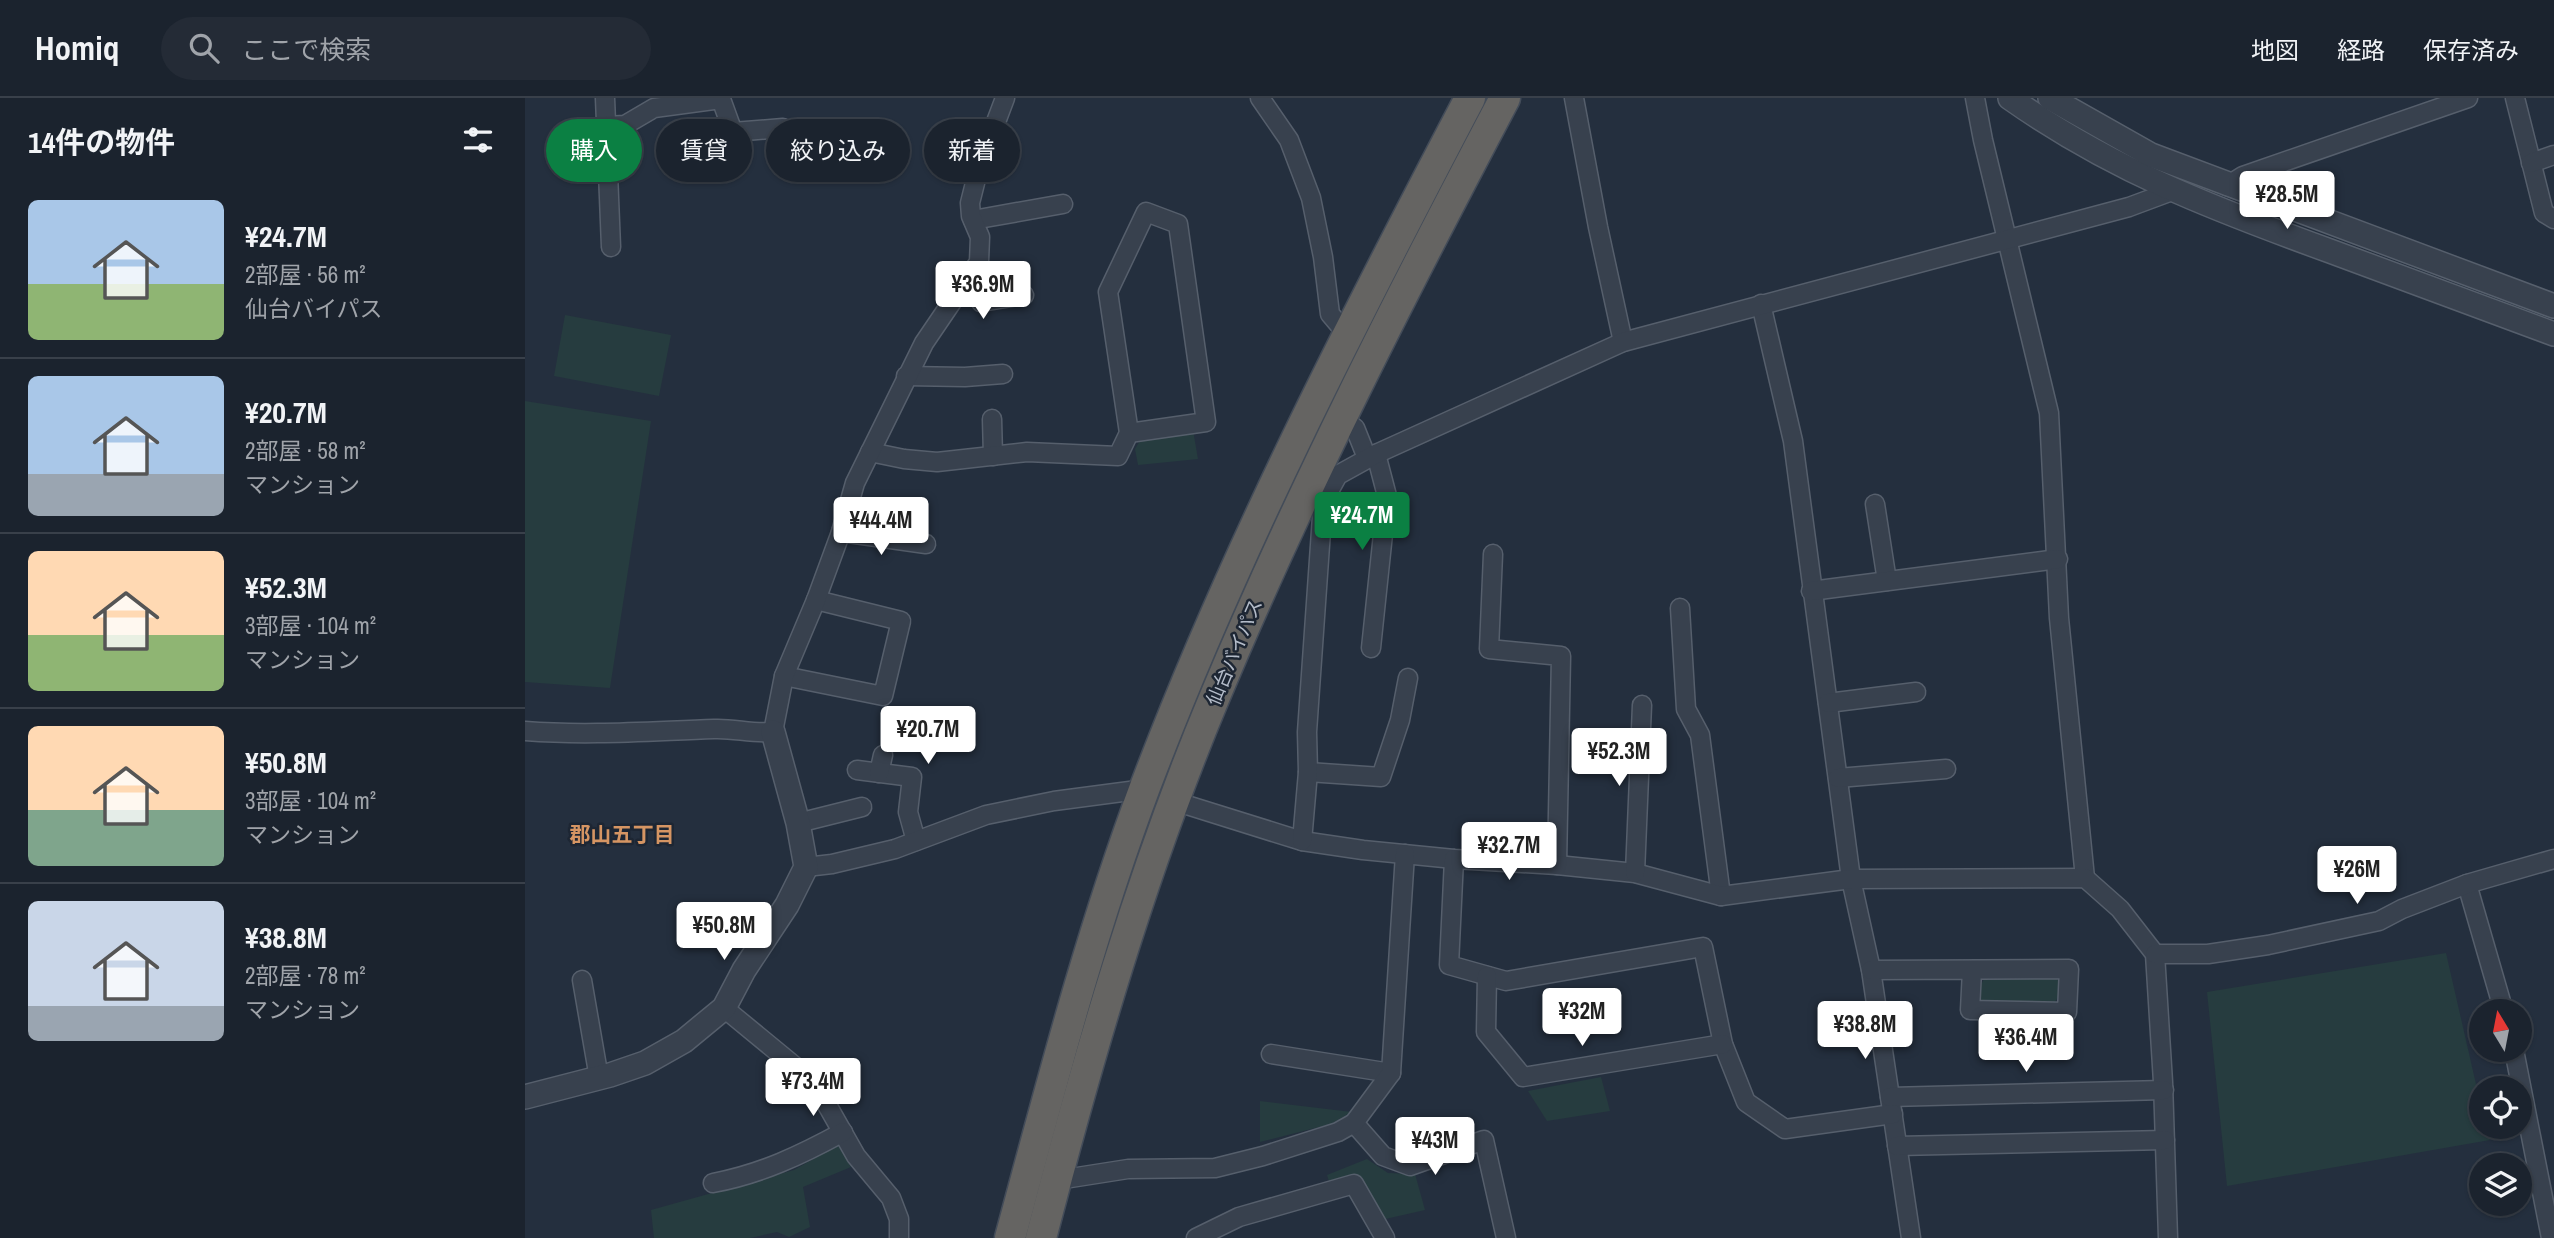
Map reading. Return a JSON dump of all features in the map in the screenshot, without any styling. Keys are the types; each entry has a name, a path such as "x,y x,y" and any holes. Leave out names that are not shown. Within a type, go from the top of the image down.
{"highway":[{"name":"仙台バイパス","path":"1010,1238 1082,972 1145,789 1181,698 1263,510 1346,333 1470,98"},
{"name":"仙台バイパス","path":"1041,1238 1088,1066 1174,801 1212,701 1281,543 1394,309 1505,98"}],"street":[{"path":"605,98 606,119"},
{"path":"525,1097 645,1063 684,1041 724,1008 744,970 787,905 806,867 798,823 773,732 784,676 816,600 841,532 855,483 924,343 979,262 980,237 970,203 973,186 1005,98"},
{"path":"1261,98 1289,140 1311,198 1323,257 1330,314 1346,333"},
{"path":"1574,98 1623,342"},
{"path":"1975,98 2049,413 2059,618 2085,878"},
{"path":"2010,98 2054,129 2172,191 2554,334"},
{"path":"2050,98 2151,155 2227,186 2554,306"},
{"path":"2227,186 2243,176 2468,98"},
{"path":"2515,98 2544,213 2554,219"},
{"path":"635,119 654,108 721,99 733,132 766,129"},
{"path":"2531,163 2554,155"},
{"path":"608,182 611,247"},
{"path":"1302,841 1323,502 1338,474 1371,456 1623,342 2129,207 2172,191"},
{"path":"973,220 1063,204"},
{"path":"870,453 904,460 937,462 1027,452 1118,456 1129,433 1108,292 1146,212 1178,224 1206,422 1129,433"},
{"path":"967,282 981,302 1024,295"},
{"path":"1761,304 1793,441 1851,879 1871,970 1911,1238"},
{"path":"906,376 965,377 1003,374"},
{"path":"992,419 993,456"},
{"path":"1341,419 1355,428 1371,456 1387,496 1371,648"},
{"path":"1875,504 1887,581"},
{"path":"841,532 926,544"},
{"path":"1493,554 1489,649 1561,656 1557,865"},
{"path":"1811,591 2058,559"},
{"path":"784,676 884,696 901,621 816,600"},
{"path":"1679,608 1686,709 1700,735 1721,896"},
{"path":"1308,772 1381,777 1400,720 1408,678"},
{"path":"1828,703 1916,692"},
{"path":"1635,873 1642,705"},
{"path":"525,731 618,734 718,729 773,732"},
{"path":"857,770 881,764 912,777 908,812 916,841"},
{"path":"1838,778 1946,769"},
{"path":"806,867 832,864 895,849 986,815 1054,801 1145,789"},
{"path":"1174,801 1302,841 1454,859 1635,873 1721,896 1851,879 2085,878 2120,909 2155,954 2164,1090 2168,1238"},
{"path":"798,823 862,807"},
{"path":"1058,1180 1128,1169 1215,1168 1338,1132 1354,1123 1391,1073 1405,854"},
{"path":"1454,859 1449,965 1506,981 1703,947 1723,1045 1746,1102 1785,1129 1891,1105 2164,1090"},
{"path":"2155,954 2208,954 2379,921 2402,909 2467,884 2554,859"},
{"path":"2467,884 2500,999"},
{"path":"1871,970 2069,968 2067,1012 1970,1010 1972,970"},
{"path":"1487,976 1486,1032 1523,1077 1723,1045"},
{"path":"582,980 599,1078"},
{"path":"724,1008 814,1082 866,1169 891,1198 899,1219 899,1238"},
{"path":"1271,1054 1391,1073"},
{"path":"2516,1062 2551,1238"},
{"path":"1354,1123 1383,1156 1410,1166 1485,1140 1506,1238"},
{"path":"713,1183 746,1177 795,1158 843,1132"},
{"path":"1897,1146 2165,1140"},
{"path":"1196,1238 1239,1217 1354,1184 1385,1238"}],"green space":[{"path":"565,315 671,335 659,396 554,376"},
{"path":"525,401 651,421 610,688 525,682"},
{"path":"1193,430 1198,459 1138,465 1135,449 1143,436"},
{"path":"2446,953 2474,1076 2469,1076 2469,1139 2490,1140 2227,1186 2207,992"},
{"path":"2052,976 2059,981 2059,996 2052,1006 1987,1005 1980,1001 1978,991 1984,979"},
{"path":"1601,1077 1610,1111 1547,1121 1528,1091"},
{"path":"1260,1101 1352,1112 1331,1124 1260,1142"},
{"path":"838,1145 851,1167 803,1187 810,1227 789,1237 777,1232 750,1238 654,1238 651,1210 794,1170"},
{"path":"1367,1159 1388,1173 1415,1174 1425,1210 1381,1220 1357,1179 1329,1181 1327,1175"}],"district":[{"name":"郡山五丁目","path":"622,834"}]}
